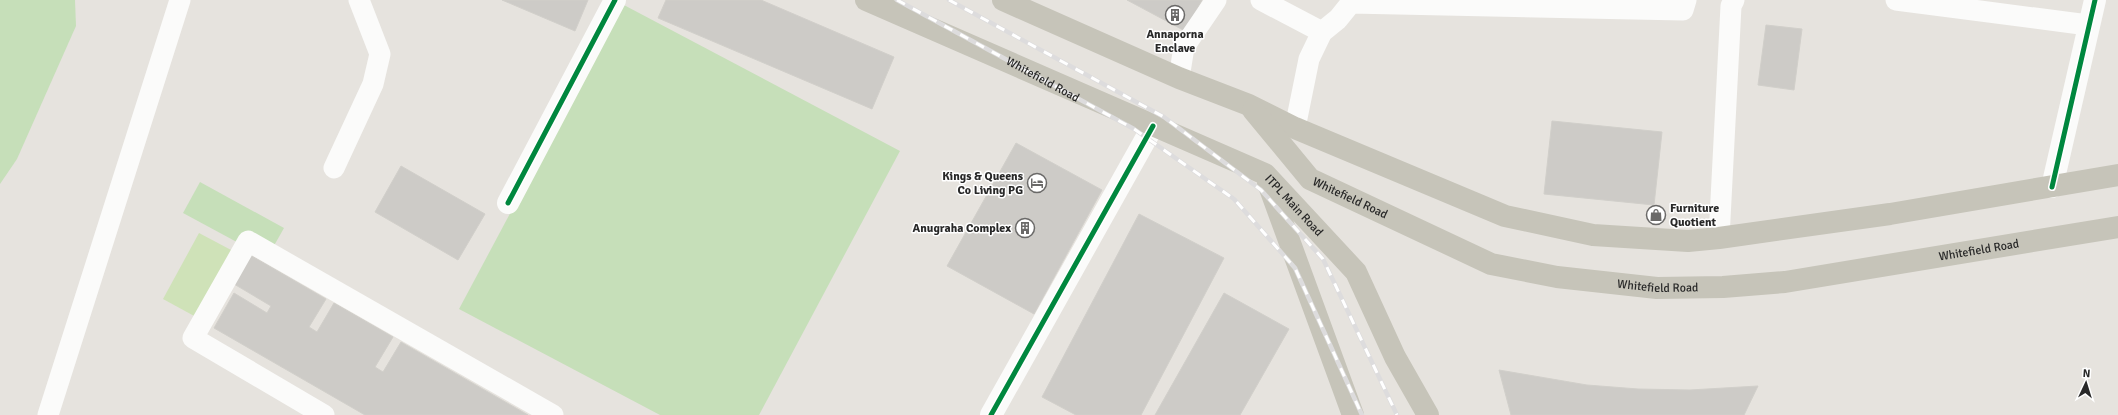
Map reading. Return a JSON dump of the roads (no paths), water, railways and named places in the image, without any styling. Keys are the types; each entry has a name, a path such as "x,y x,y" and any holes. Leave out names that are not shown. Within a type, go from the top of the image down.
{"main road":[{"name":"Whitefield Road","path":"866,0 1265,174"},
{"name":"Whitefield Road","path":"1003,0 1179,78 1248,105 1295,128 1505,216 1593,235 1688,241 1719,238 1890,214 2052,187 2116,172"},
{"name":"Whitefield Road","path":"1248,105 1310,179 1491,264 1557,277 1657,288 1723,287 1777,282 2118,227"},
{"name":"ITPL Main Road","path":"1265,174 1353,415"},
{"name":"ITPL Main Road","path":"1265,174 1356,272 1395,357 1428,415"}],"street":[{"path":"508,203 615,0"},
{"path":"2052,187 2088,25 2095,0"},
{"path":"991,415 1153,126"}],"lane":[{"path":"48,415 180,0"},
{"path":"334,168 373,84 380,54 359,0"},
{"path":"1179,78 1184,47 1216,0"},
{"path":"1261,0 1322,32"},
{"path":"1295,128 1309,59 1322,32 1338,19 1351,3 1684,10 1686,0"},
{"path":"1719,238 1731,6 1734,0"},
{"path":"1896,0 2088,25"},
{"path":"324,415 193,338 248,241 553,415"}],"railway":[{"path":"897,0 1134,129 1234,199 1295,268 1362,415"},
{"path":"949,0 1164,117 1261,190 1323,259 1397,415"}],"place":[{"name":"Annaporna Enclave","path":"1175,15"},
{"name":"Kings & Queens Co Living PG","path":"1037,183"},
{"name":"Furniture Quotient","path":"1656,215"},
{"name":"Anugraha Complex","path":"1025,228"}]}
